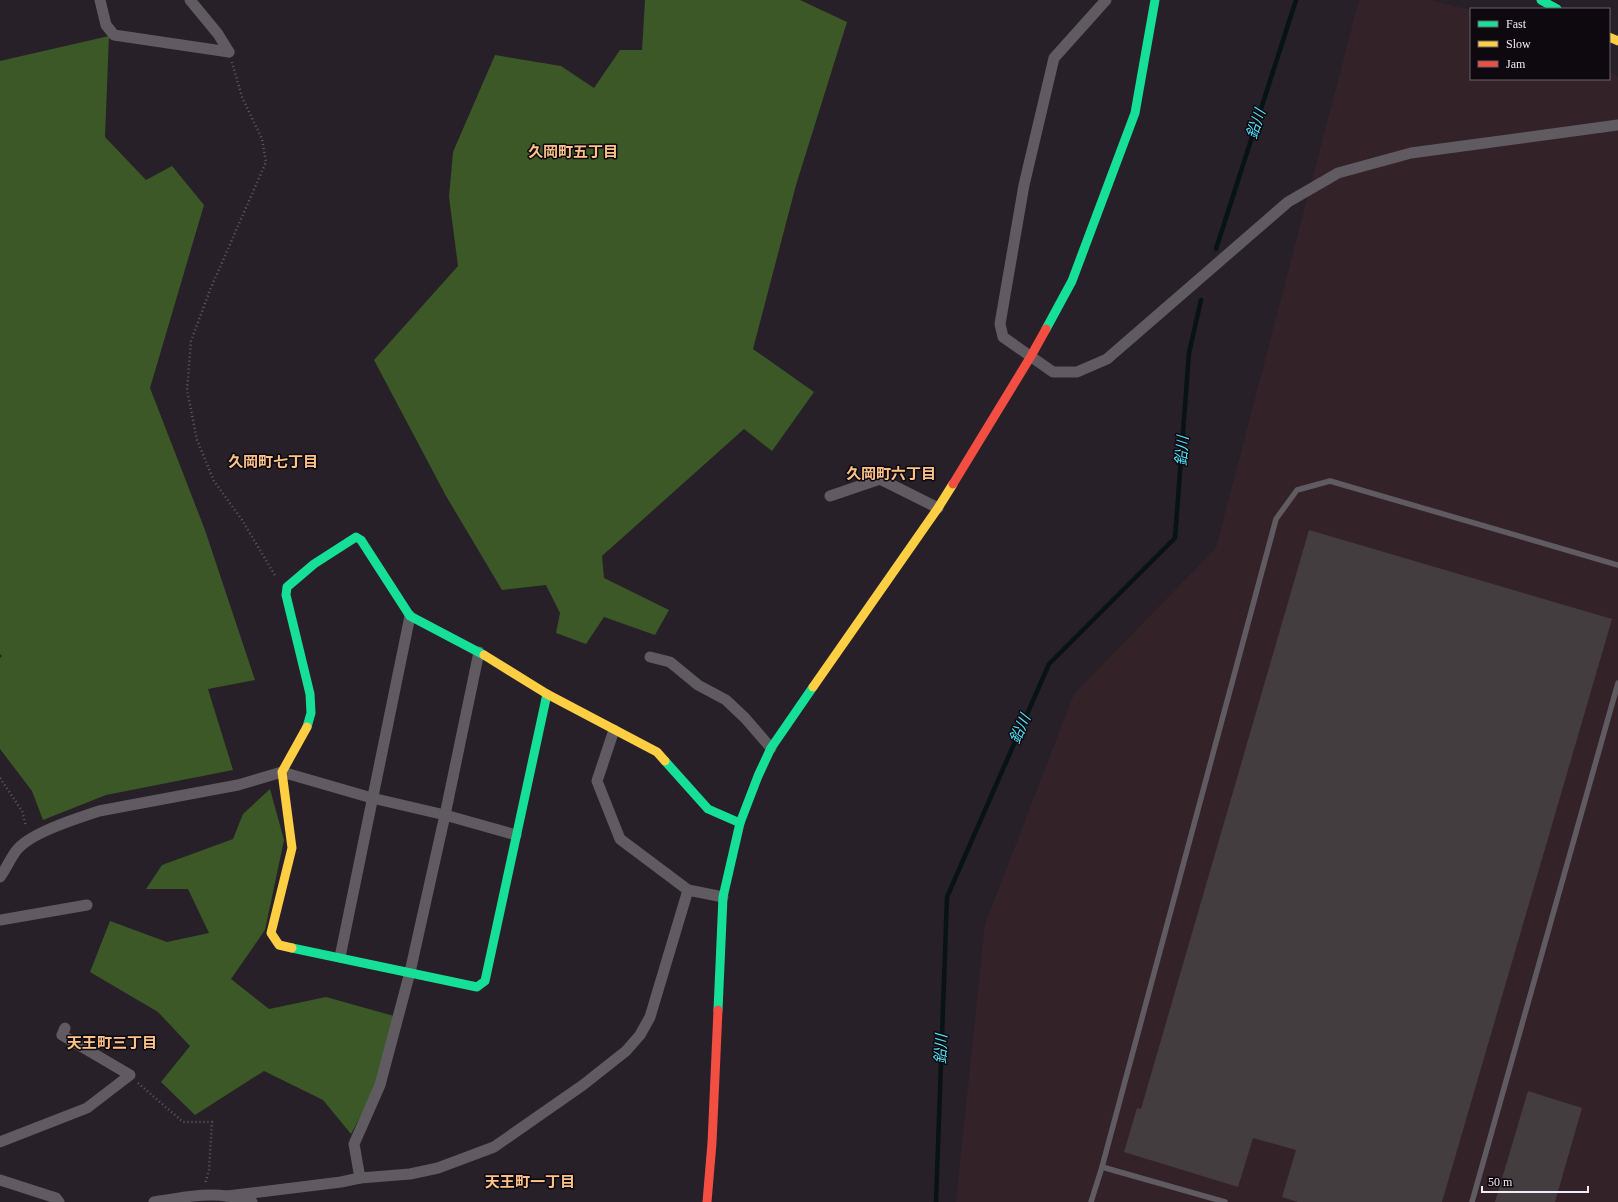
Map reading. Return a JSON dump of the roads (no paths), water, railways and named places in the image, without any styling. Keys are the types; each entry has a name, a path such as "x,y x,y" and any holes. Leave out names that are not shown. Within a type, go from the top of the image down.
{"street":[{"path":"100,0 106,25 114,35 229,52 218,34 190,0"},
{"path":"1106,0 1054,58 1024,186 1000,324 1003,337 1053,372 1077,372 1107,359 1288,202 1338,173 1411,153 1618,125"},
{"path":"707,1202 712,1143 723,897 740,823 758,776 771,748 938,508 1031,356 1072,281 1135,113 1155,0"},
{"path":"1541,0 1555,8"},
{"path":"830,496 880,479 938,508"},
{"path":"547,694 486,982 477,987 280,945 271,933 292,848 282,772 306,730 311,713 310,694 286,595 287,587 314,564 356,537 362,540 410,616 479,652 547,694 657,752 708,809 740,823"},
{"path":"340,957 410,616"},
{"path":"360,1178 354,1144 380,1085 410,972 479,652"},
{"path":"650,657 670,662 698,685 726,700 745,718 771,748"},
{"path":"614,730 597,781 620,839 688,890 723,897"},
{"path":"0,877 17,850 29,839 80,817 99,811 238,785 282,772 372,798 445,815 516,835"},
{"path":"154,1202 201,1196 227,1196 341,1182 360,1178 410,1174 438,1168 494,1147 583,1085 626,1051 640,1035 650,1018 688,890"},
{"path":"0,920 87,905"},
{"path":"0,1142 86,1108 130,1075 62,1035 65,1028"},
{"path":"0,1180 52,1197 59,1202"},
{"path":"227,1196 252,1202"}],"lane":[{"path":"1091,1202 1102,1167 1276,519 1297,490 1330,481 1618,565"},
{"path":"1472,1202 1618,683"},
{"path":"1102,1167 1225,1202"}],"waterway":[{"name":"鉛川","path":"1216,249 1296,0"},
{"name":"鉛川","path":"936,1202 947,897 1049,664 1175,538 1189,353 1201,300"}],"district":[{"name":"久岡町五丁目","path":"573,152"},
{"name":"久岡町七丁目","path":"273,462"},
{"name":"久岡町六丁目","path":"891,474"},
{"name":"天王町三丁目","path":"112,1043"},
{"name":"天王町一丁目","path":"530,1182"}]}
